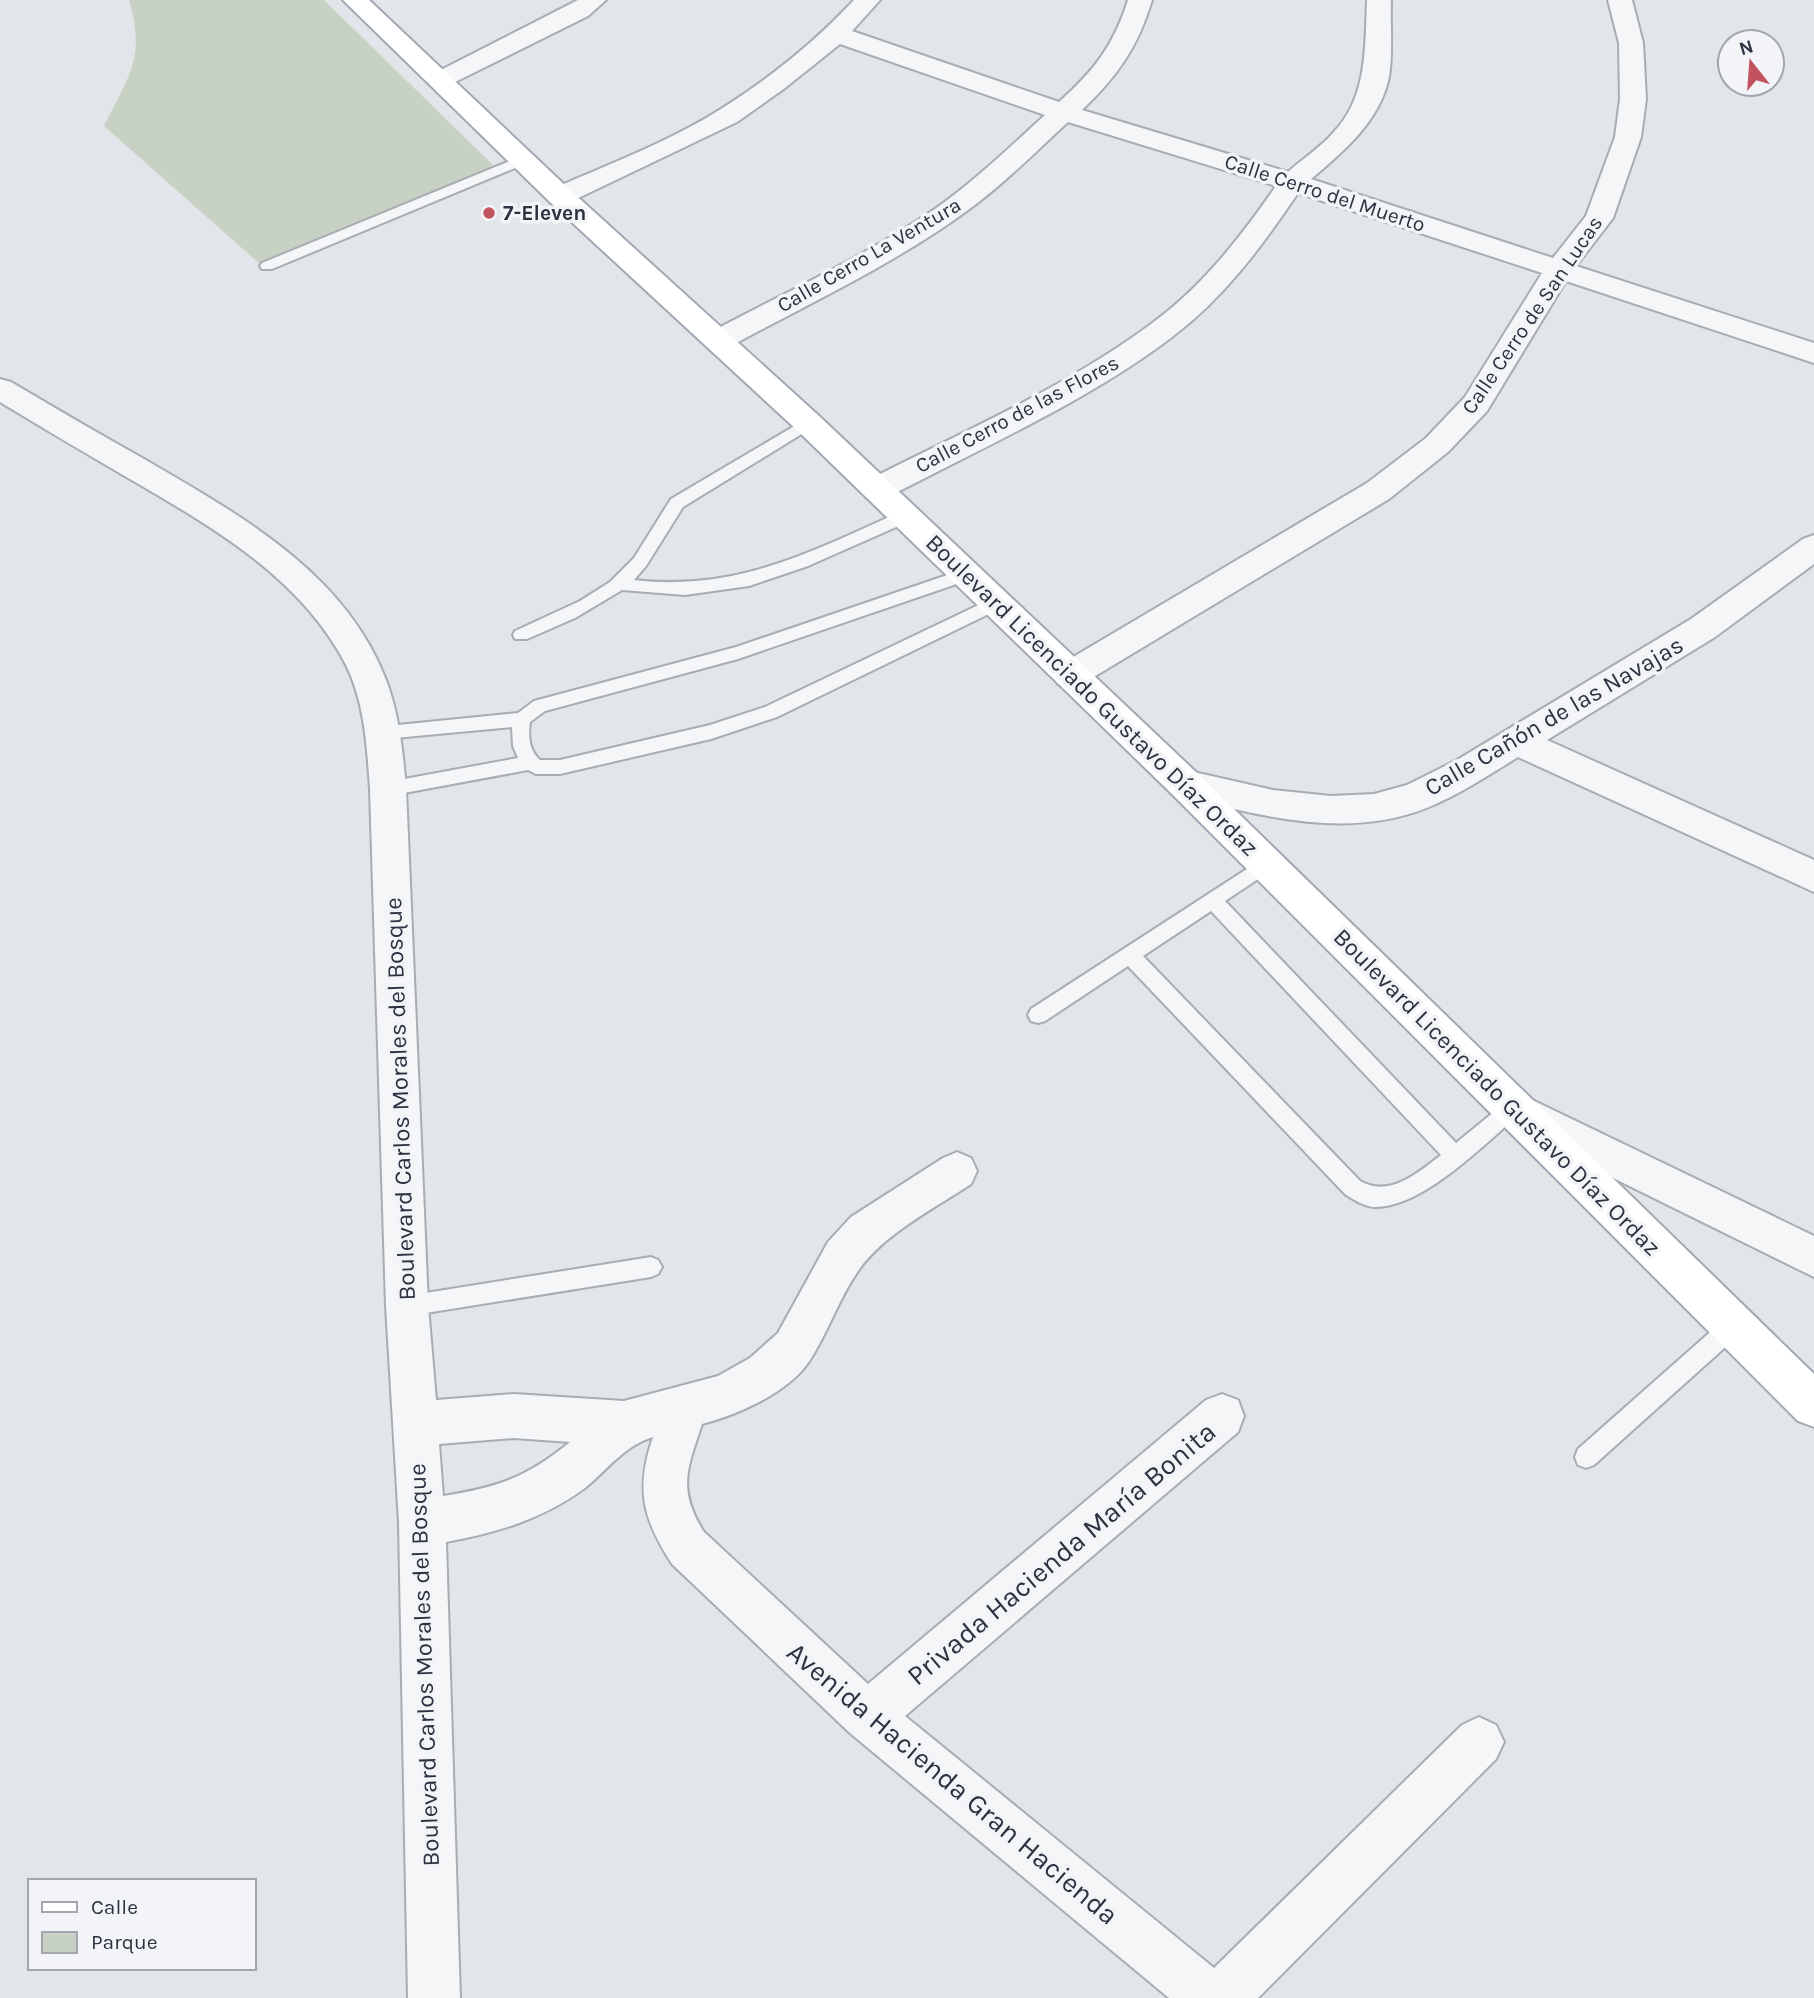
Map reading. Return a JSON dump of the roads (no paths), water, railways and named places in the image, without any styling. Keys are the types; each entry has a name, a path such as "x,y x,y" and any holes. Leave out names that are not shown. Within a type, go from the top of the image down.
{"main road":[{"name":"Boulevard Licenciado Gustavo Díaz Ordaz","path":"355,0 560,196 808,423 1185,784 1814,1405"}],"street":[{"path":"440,80 579,11 594,0"},
{"path":"560,196 729,116 776,83 836,34 868,0"},
{"name":"Calle Cerro La Ventura","path":"719,340 868,260 944,215 991,179 1101,78 1131,30 1140,0"},
{"name":"Calle Cerro de las Flores","path":"877,489 1094,376 1163,330 1209,288 1251,242 1293,181 1345,137 1366,102 1376,76 1379,0"},
{"name":"Calle Cerro de San Lucas","path":"1070,675 1378,491 1437,445 1476,404 1559,269 1599,218 1618,170 1628,137 1633,99 1631,43 1620,0"},
{"name":"Calle Cerro del Muerto","path":"836,34 1062,112 1293,181 1814,353"},
{"name":"Boulevard Carlos Morales del Bosque","path":"0,389 210,511 271,555 318,599 343,629 364,666 384,733 407,1306 422,1523 435,1998"},
{"name":"Calle Cañón de las Navajas","path":"1185,784 1273,804 1331,810 1374,808 1416,797 1516,741 1703,628 1814,547"},
{"path":"1516,741 1814,877"},
{"path":"1513,1108 1814,1256"},
{"path":"415,1424 514,1416 624,1423 726,1396 765,1373 793,1348 843,1256 866,1231 957,1171"},
{"name":"Avenida Hacienda Gran Hacienda","path":"685,1409 663,1478 663,1499 676,1532 688,1548 867,1717 1210,1998"},
{"name":"Privada Hacienda María Bonita","path":"867,1717 1223,1416"},
{"path":"422,1523 505,1506 544,1490 579,1465 624,1423"},
{"path":"1221,1998 1479,1742"}],"lane":[{"path":"267,266 522,160"},
{"path":"522,635 620,584 640,563 663,518 677,503 808,423"},
{"path":"620,584 669,590 725,585 790,567 906,516"},
{"path":"384,733 522,719 530,712 554,702 738,653 965,575"},
{"path":"388,789 530,763 546,768 560,767 729,727 771,712 995,604"},
{"path":"522,719 520,729 523,749 530,763"},
{"path":"1038,1015 1268,864"},
{"path":"1213,901 1454,1155"},
{"path":"1130,955 1353,1188 1370,1198 1402,1194 1513,1108"},
{"path":"407,1306 651,1267"},
{"path":"1586,1457 1733,1326"}],"place":[{"name":"7-Eleven","path":"489,213"}]}
